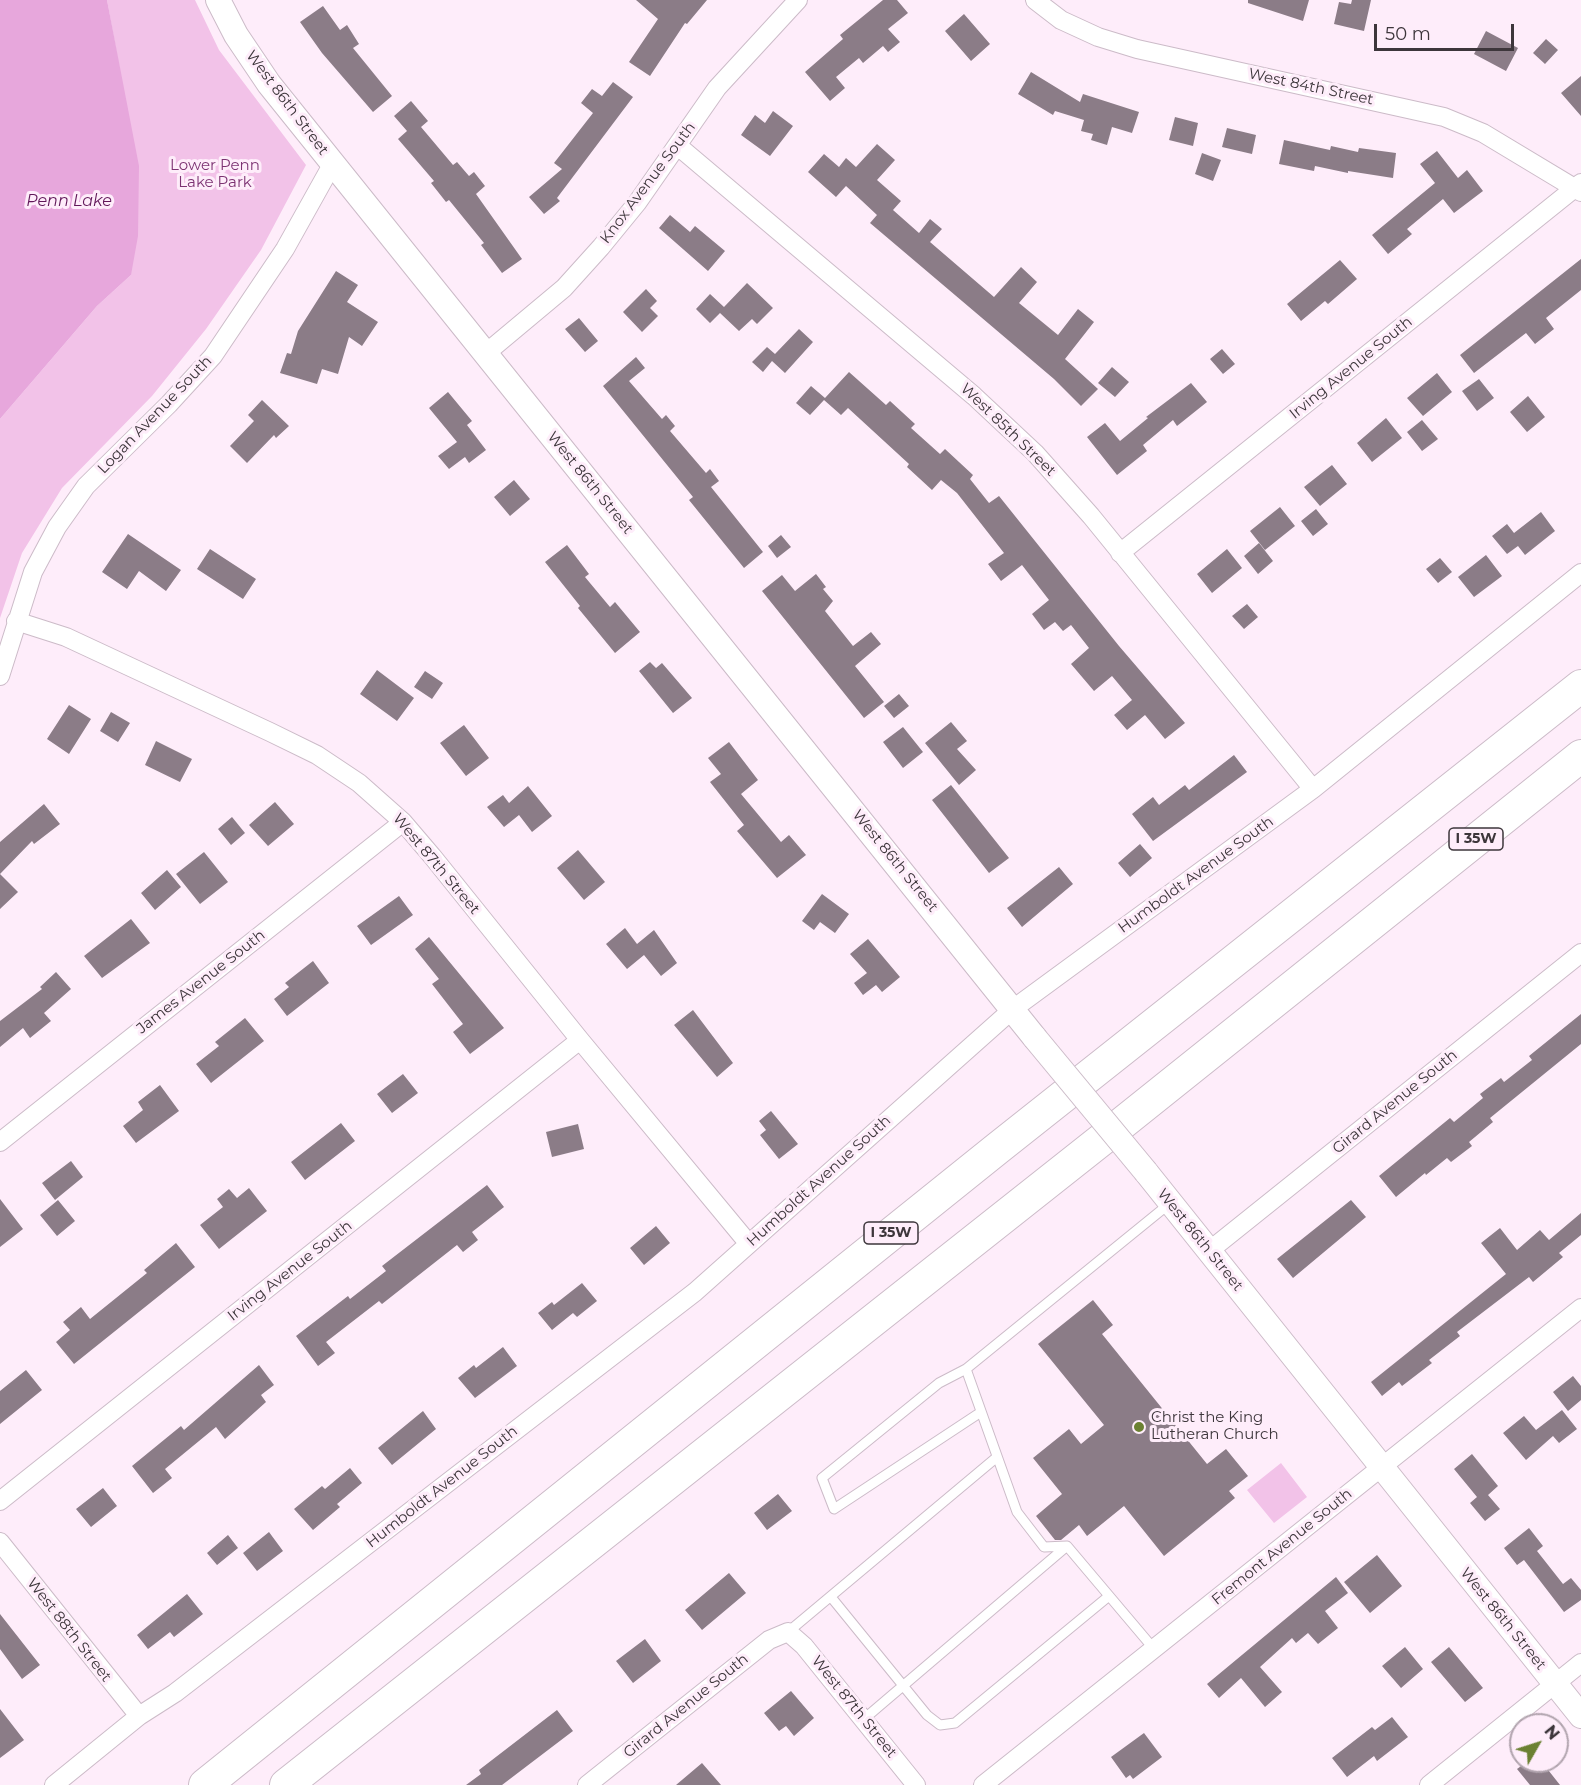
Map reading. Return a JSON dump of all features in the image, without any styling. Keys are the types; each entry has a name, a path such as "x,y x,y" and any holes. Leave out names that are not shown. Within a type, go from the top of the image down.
{"highway":[{"name":"I 35W","path":"205,1785 998,1148 1581,686"},
{"name":"I 35W","path":"285,1785 1110,1133 1581,756"}],"street":[{"name":"West 86th Street","path":"218,0 236,35 269,84 1035,1038 1146,1172 1581,1716"},
{"name":"Knox Avenue South","path":"485,354 564,288 637,202 717,88 798,0"},
{"name":"West 84th Street","path":"1035,0 1061,20 1098,38 1137,50 1444,117 1483,133 1579,188"},
{"name":"West 85th Street","path":"678,146 974,396 1035,453 1313,789"},
{"name":"Logan Avenue South","path":"0,676 33,572 57,527 86,486 169,404 213,356 285,249 333,163"},
{"name":"Irving Avenue South","path":"1120,553 1579,188"},
{"name":"Humboldt Avenue South","path":"54,1785 139,1716 176,1693 686,1299 1013,1009 1313,789 1581,573"},
{"name":"West 87th Street","path":"16,621 66,637 317,755 359,783 403,822 749,1244"},
{"name":"James Avenue South","path":"0,1142 403,822"},
{"name":"Girard Avenue South","path":"1209,1251 1581,952"},
{"name":"Irving Avenue South","path":"0,1502 580,1040"},
{"name":"Fremont Avenue South","path":"983,1785 1581,1308"},
{"name":"West 88th Street","path":"0,1542 139,1716"},
{"name":"West 87th Street","path":"788,1632 804,1646 916,1785"},
{"name":"Girard Avenue South","path":"587,1785 769,1640 788,1632"},
{"path":"1430,1785 1581,1663"}],"lane":[{"path":"981,1412 834,1509 822,1478 939,1383 966,1369 1170,1203"},
{"path":"966,1369 1017,1512 1044,1547 1067,1546"},
{"path":"788,1632 997,1456"},
{"path":"1067,1546 1154,1648"},
{"path":"864,1719 1067,1546"},
{"path":"831,1597 927,1715 940,1725 954,1723 1109,1596"}],"green space":[{"name":"Lower Penn Lake Park","path":"107,0 195,0 219,50 306,165 261,250 206,329 152,396 62,488 22,553 0,618 0,419 97,306 131,275 120,71"},
{"path":"1281,1463 1307,1497 1274,1523 1247,1490"}],"water":[{"name":"Penn Lake","path":"0,0 107,0 139,166 138,236 131,275 97,306 0,419"}],"building":[{"path":"636,0 707,0 687,24 685,23 650,76 629,62 658,19"},
{"path":"883,0 897,0 908,13 888,29 900,42 888,52 883,46 863,63 859,58 836,77 845,88 830,101 805,72 843,39 840,35"},
{"path":"1248,0 1309,0 1303,21 1248,3"},
{"path":"1352,0 1371,0 1364,31 1334,24 1339,2 1351,4"},
{"path":"323,6 340,30 347,25 359,44 353,48 392,96 373,112 322,53 300,22"},
{"path":"964,14 990,44 971,61 945,31"},
{"path":"1486,31 1518,48 1506,71 1474,54"},
{"path":"1546,39 1558,50 1545,64 1533,53"},
{"path":"1031,72 1080,102 1083,94 1139,112 1132,133 1112,127 1107,145 1091,140 1093,134 1081,131 1084,120 1055,111 1053,115 1018,94"},
{"path":"1581,76 1581,116 1561,93"},
{"path":"613,82 633,97 557,198 560,201 544,214 529,197 562,169 554,163 593,113 581,103 592,89 602,96"},
{"path":"411,101 428,121 421,127 453,165 457,162 469,176 474,172 485,186 476,194 522,259 502,273 481,245 484,243 449,200 446,202 431,183 434,181 398,139 407,131 394,116"},
{"path":"773,111 793,126 770,156 741,135 755,115 765,123"},
{"path":"1175,117 1198,123 1193,146 1169,140"},
{"path":"1227,128 1256,135 1252,154 1222,147"},
{"path":"1284,140 1330,150 1331,146 1358,152 1359,148 1396,153 1393,178 1348,171 1348,173 1315,166 1314,171 1279,164"},
{"path":"877,144 895,160 877,180 901,201 893,210 919,233 930,219 942,229 930,242 994,297 1021,267 1037,282 1019,303 1058,335 1078,309 1094,322 1065,359 1098,389 1081,406 1054,379 870,223 877,215 846,186 836,197 808,172 824,154 839,167 846,158 856,167"},
{"path":"1437,151 1458,178 1467,170 1483,191 1454,213 1443,199 1407,229 1412,234 1388,254 1372,235 1435,183 1420,164"},
{"path":"1202,153 1221,160 1213,181 1195,174"},
{"path":"670,215 690,232 695,226 725,251 708,271 659,228"},
{"path":"1581,259 1581,290 1546,318 1554,329 1535,344 1526,333 1474,373 1460,355"},
{"path":"1340,260 1357,279 1328,304 1325,301 1301,321 1287,304"},
{"path":"336,271 358,285 347,302 378,322 362,346 349,337 338,374 322,369 317,384 280,373 287,353 291,354 298,331"},
{"path":"747,283 773,308 757,324 752,319 739,331 720,313 710,323 696,309 710,294 724,307"},
{"path":"646,289 657,301 650,308 658,316 642,332 623,312"},
{"path":"579,318 598,341 585,352 565,329"},
{"path":"799,329 813,342 785,373 772,361 763,372 752,362 767,347 775,354"},
{"path":"1222,349 1235,364 1223,374 1210,359"},
{"path":"636,357 645,368 629,381 662,419 666,415 675,426 670,431 706,473 710,469 719,481 711,487 763,552 744,568 689,500 693,497 603,386"},
{"path":"1112,367 1129,382 1115,397 1098,383"},
{"path":"849,372 886,405 890,401 915,424 911,428 940,454 945,449 973,475 970,479 989,503 999,496 1119,646 1185,723 1165,739 1145,715 1127,730 1114,715 1132,700 1112,676 1094,691 1071,664 1089,648 1071,625 1063,631 1055,622 1044,630 1032,614 1049,600 1022,565 1001,581 988,564 1004,553 957,493 941,480 932,490 907,467 909,464 848,408 841,415 824,400 810,415 796,403 811,386 825,398"},
{"path":"1437,373 1452,392 1423,416 1407,398"},
{"path":"1479,379 1494,398 1477,411 1462,391"},
{"path":"1191,383 1207,402 1177,426 1173,420 1143,445 1147,451 1117,475 1087,437 1105,423 1120,441 1148,418 1146,417"},
{"path":"448,392 472,421 467,425 486,450 469,463 465,457 449,469 438,456 457,442 429,408"},
{"path":"1528,396 1545,417 1527,432 1510,412"},
{"path":"262,400 289,426 276,438 274,435 247,463 230,446 254,421 248,415"},
{"path":"1386,418 1402,438 1372,462 1357,443"},
{"path":"1422,420 1438,439 1422,451 1407,432"},
{"path":"1332,465 1347,484 1320,506 1304,487"},
{"path":"514,480 530,499 510,516 494,497"},
{"path":"1280,507 1295,526 1265,550 1250,531"},
{"path":"1316,509 1328,524 1313,536 1301,521"},
{"path":"1541,512 1555,531 1525,555 1518,546 1507,554 1492,536 1507,524 1514,533"},
{"path":"128,534 181,570 166,591 139,571 127,589 102,572"},
{"path":"781,535 791,547 777,558 768,546"},
{"path":"1259,543 1273,561 1258,574 1244,556"},
{"path":"567,545 589,574 585,577 610,607 615,602 640,632 615,653 578,608 580,606 545,562"},
{"path":"210,549 256,579 243,599 197,569"},
{"path":"1227,549 1242,568 1212,593 1197,574"},
{"path":"1486,555 1502,576 1474,597 1458,577"},
{"path":"1440,558 1452,572 1438,583 1426,569"},
{"path":"816,574 826,587 823,589 833,601 825,611 853,646 871,632 881,644 855,666 884,702 864,718 762,591 782,575 795,591"},
{"path":"1247,604 1258,617 1244,629 1232,616"},
{"path":"650,662 656,668 662,663 692,698 673,713 639,671"},
{"path":"377,670 414,698 397,721 360,694"},
{"path":"425,671 443,683 432,699 414,687"},
{"path":"899,694 909,706 894,718 884,706"},
{"path":"69,705 91,719 69,754 47,739"},
{"path":"111,712 130,723 118,742 100,731"},
{"path":"951,722 967,741 957,749 976,770 959,785 925,743"},
{"path":"464,725 489,758 466,776 440,743"},
{"path":"903,727 923,752 903,768 883,742"},
{"path":"156,741 192,759 180,782 145,765"},
{"path":"729,742 758,780 741,794 781,842 789,835 806,855 777,878 737,831 744,825 710,782 721,774 708,758"},
{"path":"1234,755 1247,772 1153,841 1132,814 1153,797 1159,805 1185,785 1189,790"},
{"path":"951,785 1009,858 989,873 932,800"},
{"path":"528,786 552,816 532,832 519,815 504,827 487,807 503,795 509,803"},
{"path":"275,802 294,824 268,846 249,825"},
{"path":"44,804 60,824 34,844 32,841 0,874 0,842"},
{"path":"232,817 245,833 231,845 218,829"},
{"path":"1140,844 1152,858 1130,877 1118,863"},
{"path":"578,850 605,882 584,900 557,868"},
{"path":"204,852 228,882 200,904 176,874"},
{"path":"1059,867 1073,884 1022,927 1007,908"},
{"path":"167,870 181,887 155,910 141,893"},
{"path":"0,874 18,892 0,909"},
{"path":"822,894 849,914 835,933 820,922 814,930 802,921"},
{"path":"399,896 413,915 371,945 357,926"},
{"path":"131,919 150,943 102,978 84,956"},
{"path":"625,928 637,944 654,930 677,963 661,976 644,955 627,969 606,944"},
{"path":"429,937 504,1028 470,1054 453,1032 463,1024 432,984 439,979 415,949"},
{"path":"868,939 900,977 882,992 876,985 863,995 854,983 867,973 850,954"},
{"path":"313,961 329,983 287,1016 274,999 289,987 285,983"},
{"path":"56,972 71,989 44,1013 51,1021 30,1038 23,1028 0,1047 0,1021 42,989 40,987"},
{"path":"693,1010 733,1063 717,1077 674,1025"},
{"path":"1581,1014 1581,1044 1490,1118 1493,1122 1469,1142 1472,1146 1451,1162 1447,1158 1396,1197 1379,1176 1450,1118 1454,1122 1483,1098 1480,1094 1501,1078 1504,1082 1532,1060 1529,1056"},
{"path":"245,1018 264,1041 211,1083 196,1064 219,1046 215,1042"},
{"path":"403,1074 418,1093 392,1113 377,1094"},
{"path":"160,1085 179,1111 136,1143 123,1126 143,1110 138,1102"},
{"path":"771,1111 798,1144 779,1159 760,1135 766,1130 759,1121"},
{"path":"341,1123 355,1141 305,1180 291,1162"},
{"path":"578,1124 584,1149 552,1157 546,1132"},
{"path":"71,1161 83,1177 55,1200 42,1183"},
{"path":"487,1185 504,1207 472,1232 478,1240 463,1252 457,1245 382,1304 379,1301 326,1342 335,1353 318,1366 296,1336 348,1296 350,1299 386,1271 382,1266"},
{"path":"249,1188 267,1211 219,1249 200,1225 223,1207 217,1199 229,1189 237,1198"},
{"path":"0,1199 23,1229 0,1247"},
{"path":"58,1200 75,1221 57,1236 40,1215"},
{"path":"1351,1200 1366,1217 1293,1278 1277,1259"},
{"path":"1581,1213 1581,1235 1559,1253 1563,1257 1533,1282 1529,1277 1457,1332 1460,1336 1429,1360 1432,1363 1402,1386 1399,1382 1382,1396 1371,1382 1506,1274 1481,1243 1500,1228 1517,1250 1540,1230 1549,1240"},
{"path":"656,1226 670,1243 644,1265 630,1248"},
{"path":"176,1243 195,1267 74,1364 56,1342 70,1330 63,1322 81,1307 90,1319 147,1273 144,1270"},
{"path":"582,1283 597,1301 577,1317 573,1313 552,1330 538,1313 552,1302 554,1305"},
{"name":"Christ the King Lutheran Church","path":"1093,1300 1113,1325 1102,1334 1207,1464 1226,1449 1248,1476 1229,1491 1235,1498 1164,1556 1124,1506 1087,1536 1079,1525 1061,1540 1055,1540 1036,1516 1062,1494 1033,1458 1069,1429 1081,1444 1104,1425 1038,1344"},
{"path":"503,1347 517,1366 475,1398 458,1378 474,1365 476,1368"},
{"path":"259,1365 274,1385 261,1395 266,1402 225,1439 216,1427 165,1469 172,1478 153,1493 132,1466 181,1426 184,1430"},
{"path":"26,1370 42,1390 0,1424 0,1391"},
{"path":"1573,1376 1581,1386 1581,1400 1568,1411 1553,1392"},
{"path":"1562,1410 1577,1429 1559,1443 1553,1436 1526,1460 1503,1433 1524,1416 1536,1430"},
{"path":"423,1411 436,1429 392,1465 378,1448"},
{"path":"1472,1454 1498,1486 1488,1495 1500,1509 1485,1521 1470,1503 1477,1497 1454,1469"},
{"path":"350,1468 362,1483 337,1504 340,1507 313,1530 294,1509 322,1486 325,1489"},
{"path":"103,1488 117,1506 91,1527 76,1509"},
{"path":"778,1494 792,1511 767,1530 754,1513"},
{"path":"1529,1528 1543,1546 1537,1551 1563,1584 1571,1578 1581,1590 1581,1600 1564,1612 1524,1560 1517,1565 1504,1548"},
{"path":"269,1532 283,1551 257,1571 243,1553"},
{"path":"228,1535 238,1548 217,1565 207,1553"},
{"path":"1377,1555 1402,1586 1370,1613 1344,1582"},
{"path":"729,1573 746,1593 702,1630 685,1610"},
{"path":"1336,1577 1348,1593 1325,1611 1338,1628 1318,1644 1308,1633 1296,1643 1292,1638 1260,1667 1282,1692 1265,1707 1241,1678 1219,1698 1207,1684"},
{"path":"187,1594 203,1614 174,1637 170,1632 148,1649 137,1635"},
{"path":"0,1614 40,1665 22,1679 0,1649"},
{"path":"645,1639 661,1661 633,1683 616,1661"},
{"path":"1405,1647 1423,1669 1401,1688 1382,1666"},
{"path":"1449,1647 1483,1688 1465,1702 1431,1662"},
{"path":"791,1691 814,1718 794,1736 786,1726 779,1731 764,1713"},
{"path":"0,1709 24,1740 0,1758"},
{"path":"557,1710 573,1731 502,1785 466,1785 481,1774 479,1770"},
{"path":"1392,1717 1408,1737 1377,1761 1374,1756 1347,1777 1332,1758 1372,1727 1375,1730"},
{"path":"1144,1733 1162,1757 1133,1779 1130,1775 1126,1778 1111,1757"},
{"path":"702,1763 721,1785 676,1785"},
{"path":"1520,1773 1550,1773 1560,1785 1530,1785"}],"place":[{"name":"Christ the King Lutheran Church","path":"1139,1427"}]}
